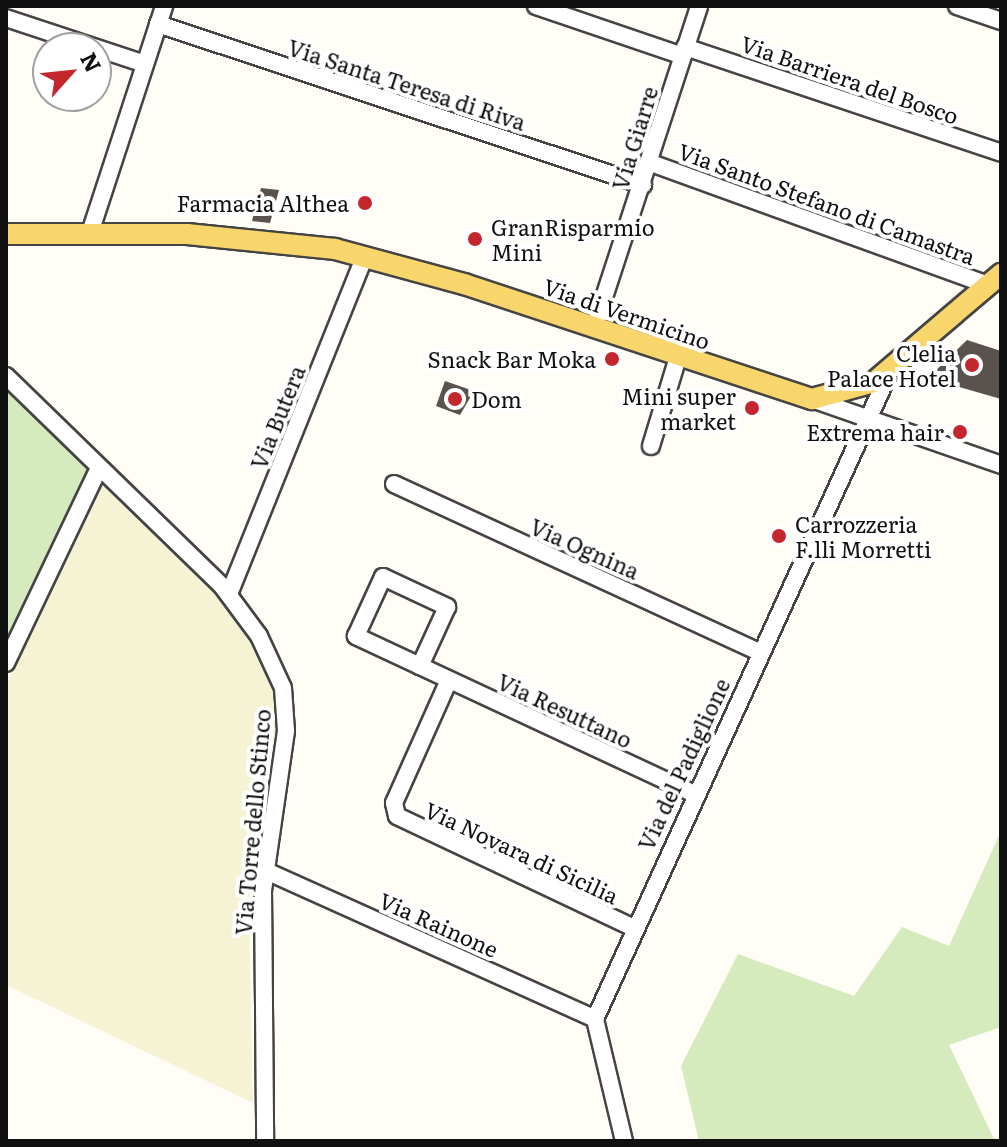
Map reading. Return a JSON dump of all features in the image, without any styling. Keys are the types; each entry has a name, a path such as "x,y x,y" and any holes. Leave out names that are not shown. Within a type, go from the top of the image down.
{"main road":[{"name":"Via di Vermicino","path":"6,234 232,236 365,256 812,399 858,391 890,371 994,279"}],"street":[{"path":"90,233 164,6"},
{"name":"Via Barriera del Bosco","path":"536,6 1001,153"},
{"name":"Via Giarre","path":"594,328 651,163 699,6"},
{"path":"957,6 1001,21"},
{"path":"6,18 145,64"},
{"name":"Via Santa Teresa di Riva","path":"158,24 643,185"},
{"name":"Via Santo Stefano di Camastra","path":"651,163 994,279"},
{"name":"Via Butera","path":"229,594 365,256"},
{"path":"651,446 678,357"},
{"name":"Via del Padiglione","path":"595,1019 692,793 874,417 890,371"},
{"name":"Via Torre dello Stinco","path":"6,376 229,594 269,654 285,698 264,870 265,1141"},
{"path":"858,391 871,400 874,417"},
{"path":"812,399 874,417 1001,465"},
{"path":"6,663 99,468"},
{"name":"Via Ognina","path":"394,484 760,652"},
{"name":"Via Resuttano","path":"420,666 447,607 383,577 356,636 449,680 692,793"},
{"name":"Via Novara di Sicilia","path":"449,680 394,803 397,816 634,928"},
{"name":"Via Rainone","path":"264,870 595,1019"},
{"path":"595,1019 624,1141"}],"shaded area":[{"path":"102,479 228,604 269,673 278,710 249,904 253,1103 6,985 6,686"}],"green space":[{"path":"6,386 95,470 6,658"},
{"path":"1001,831 1001,1027 949,1045 995,1141 699,1141 681,1066 738,954 854,996 902,927 949,946"}],"building":[{"path":"261,188 279,190 270,223 252,221"},
{"name":"Clelia Palace Hotel","path":"967,340 1001,351 1001,399 928,378"},
{"name":"Dom","path":"445,381 474,391 460,415 436,406"}],"place":[{"name":"Farmacia Althea","path":"365,203"},
{"name":"GranRisparmio Mini","path":"475,239"},
{"name":"Snack Bar Moka","path":"612,359"},
{"name":"Clelia Palace Hotel","path":"972,365"},
{"name":"Dom","path":"455,399"},
{"name":"Mini super market","path":"752,408"},
{"name":"Extrema hair","path":"960,432"},
{"name":"Carrozzeria F.lli Morretti","path":"779,536"}]}
